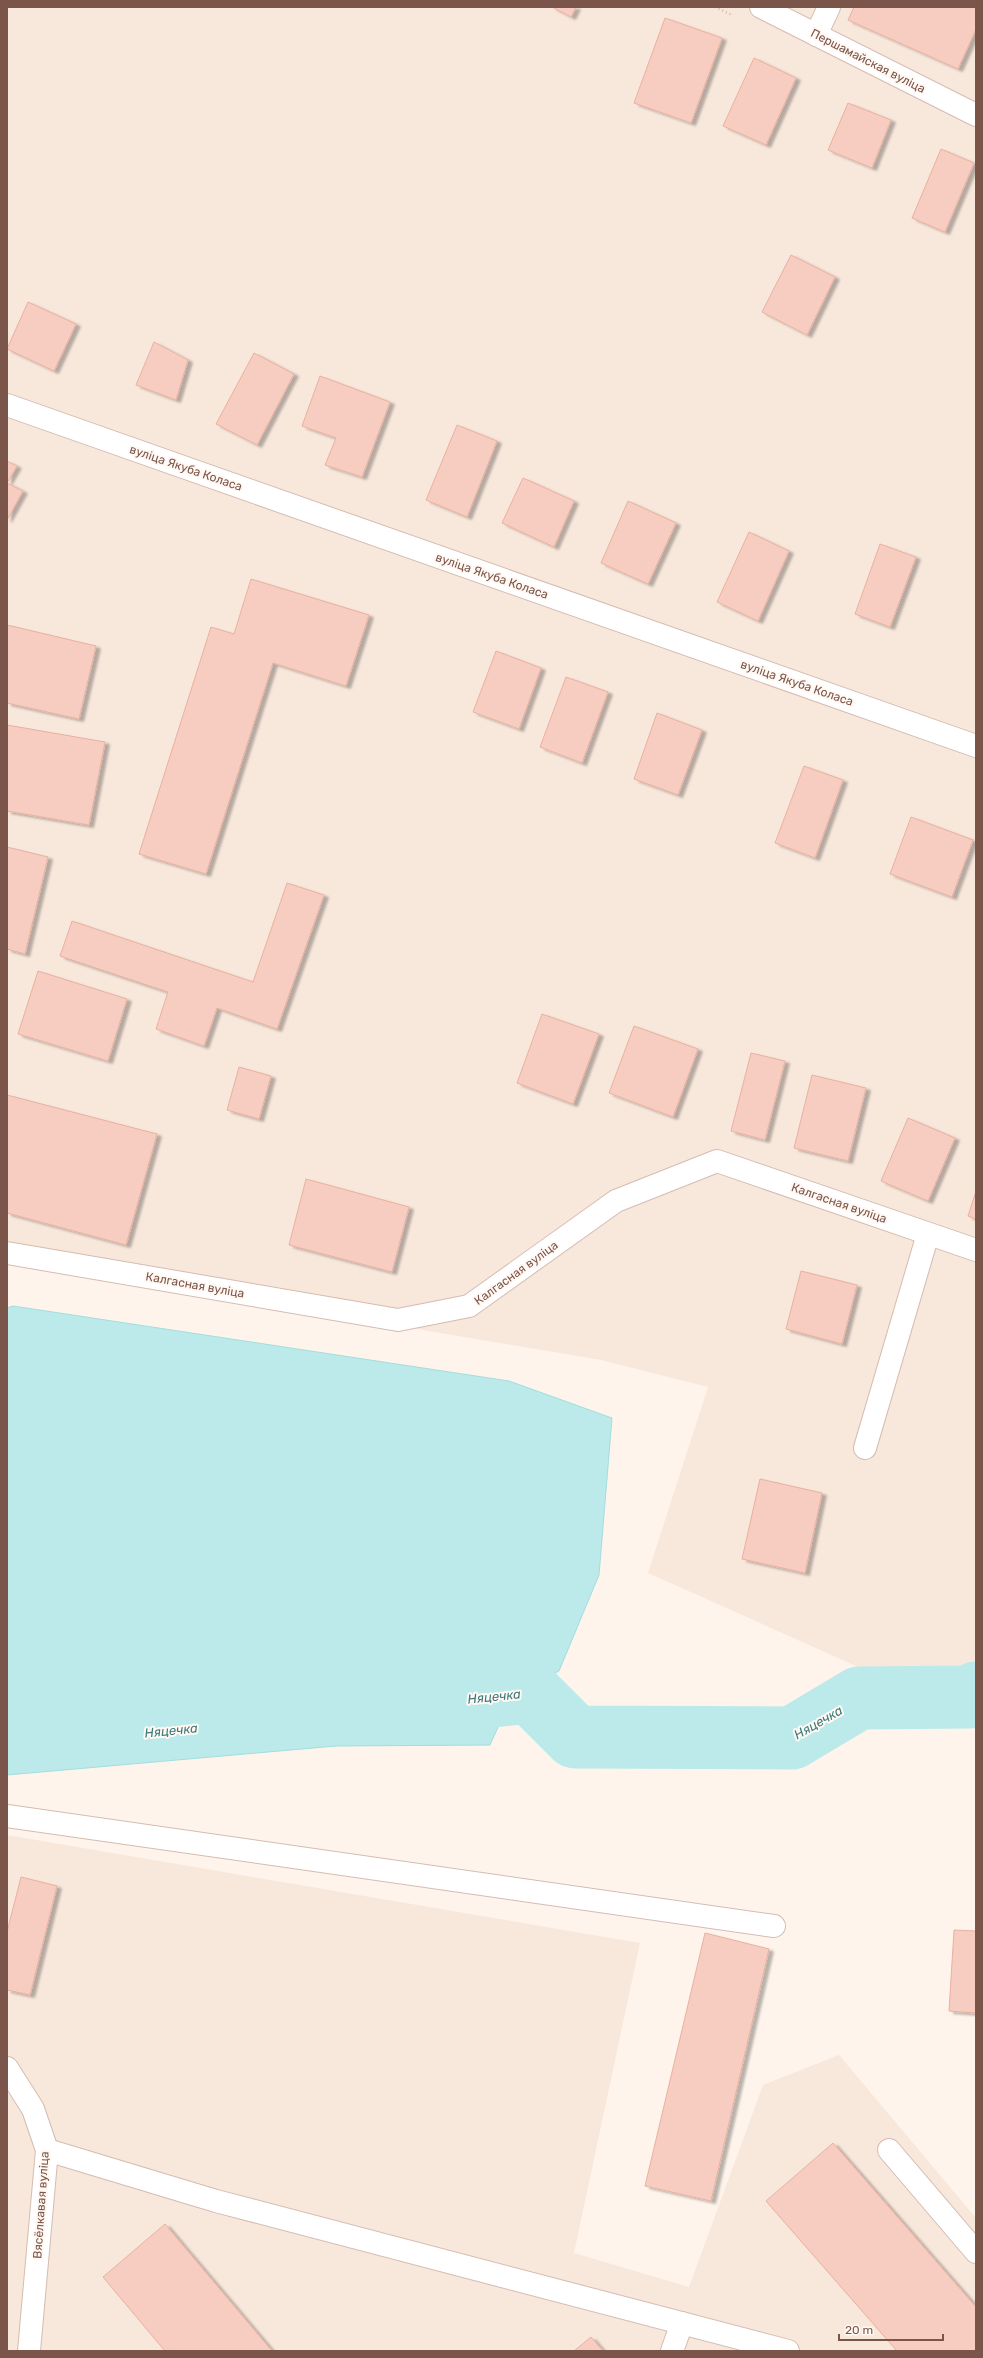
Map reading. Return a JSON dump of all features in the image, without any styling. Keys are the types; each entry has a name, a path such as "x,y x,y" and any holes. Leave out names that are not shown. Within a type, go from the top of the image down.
{"street":[{"name":"Першамайская вуліца","path":"760,7 976,115"},
{"path":"816,34 829,7"},
{"name":"вуліца Якуба Коласа","path":"7,405 976,746"},
{"name":"Калгасная вуліца","path":"7,1253 398,1320 469,1306 616,1201 717,1161 976,1250"},
{"path":"865,1448 928,1234"},
{"path":"7,1816 774,1926"},
{"name":"Вясёлкавая вуліца","path":"7,2068 33,2109 47,2150 28,2351"},
{"path":"47,2150 216,2201 788,2351"},
{"path":"889,2150 976,2252"},
{"path":"672,2351 682,2323"}],"shaded area":[{"path":"7,7 976,7 976,1694 901,1686 648,1573 708,1387 601,1360 7,1260"},
{"path":"7,1835 640,1943 574,2253 689,2287 763,2085 839,2055 976,2218 976,2351 7,2351"}],"water":[{"path":"13,1306 509,1381 612,1418 599,1575 559,1671 513,1694 490,1745 336,1746 7,1775 7,1308"}],"building":[{"path":"552,7 576,7 571,17"},
{"path":"854,7 976,7 976,29 958,69 848,20"},
{"path":"665,18 722,38 691,123 634,103"},
{"path":"754,58 796,78 766,145 723,126"},
{"path":"848,103 891,120 872,168 828,150"},
{"path":"941,149 974,163 945,232 912,218"},
{"path":"791,255 835,277 807,335 762,312"},
{"path":"28,302 76,324 54,371 7,349"},
{"path":"154,342 188,360 176,400 136,385"},
{"path":"254,353 294,374 257,445 216,424"},
{"path":"320,376 390,402 362,477 325,465 336,438 302,426"},
{"path":"457,425 497,441 467,517 426,500"},
{"path":"7,461 17,466 7,483"},
{"path":"523,478 574,501 554,547 502,523"},
{"path":"7,483 23,491 7,520"},
{"path":"628,501 676,523 648,584 601,563"},
{"path":"749,532 789,551 758,621 717,602"},
{"path":"880,544 916,557 890,627 855,614"},
{"path":"251,579 369,615 346,686 273,663 206,874 139,854 211,627 234,634"},
{"path":"7,625 96,646 79,719 7,703"},
{"path":"496,651 541,668 519,729 473,712"},
{"path":"566,677 608,692 582,763 540,747"},
{"path":"657,713 702,730 678,795 634,779"},
{"path":"7,725 105,742 89,825 7,811"},
{"path":"804,766 843,780 815,858 775,843"},
{"path":"911,817 973,840 952,897 890,874"},
{"path":"7,847 48,857 25,954 7,949"},
{"path":"287,883 324,895 277,1029 217,1008 204,1046 156,1029 168,992 60,956 72,921 253,982"},
{"path":"38,971 127,999 108,1061 18,1034"},
{"path":"542,1014 599,1034 573,1104 517,1083"},
{"path":"634,1026 698,1049 673,1117 609,1093"},
{"path":"751,1053 785,1061 765,1140 731,1131"},
{"path":"239,1067 271,1076 259,1119 227,1110"},
{"path":"812,1075 866,1088 848,1161 794,1148"},
{"path":"7,1095 157,1134 126,1245 7,1213"},
{"path":"908,1118 955,1138 928,1201 881,1181"},
{"path":"306,1179 409,1207 392,1272 289,1245"},
{"path":"976,1191 976,1219 968,1216"},
{"path":"801,1271 857,1285 842,1344 786,1329"},
{"path":"760,1479 822,1493 805,1573 742,1559"},
{"path":"21,1877 57,1886 30,1995 7,1990 7,1932"},
{"path":"954,1930 976,1931 976,2013 949,2011"},
{"path":"705,1933 769,1949 711,2201 645,2186"},
{"path":"833,2143 976,2307 976,2351 897,2351 766,2201"},
{"path":"165,2224 272,2351 165,2351 103,2277"},
{"path":"591,2337 603,2351 574,2351"}],"waterway":[{"name":"Няцечка","path":"427,1703 530,1692 575,1737 792,1738 859,1698 970,1697 976,1693"}]}
